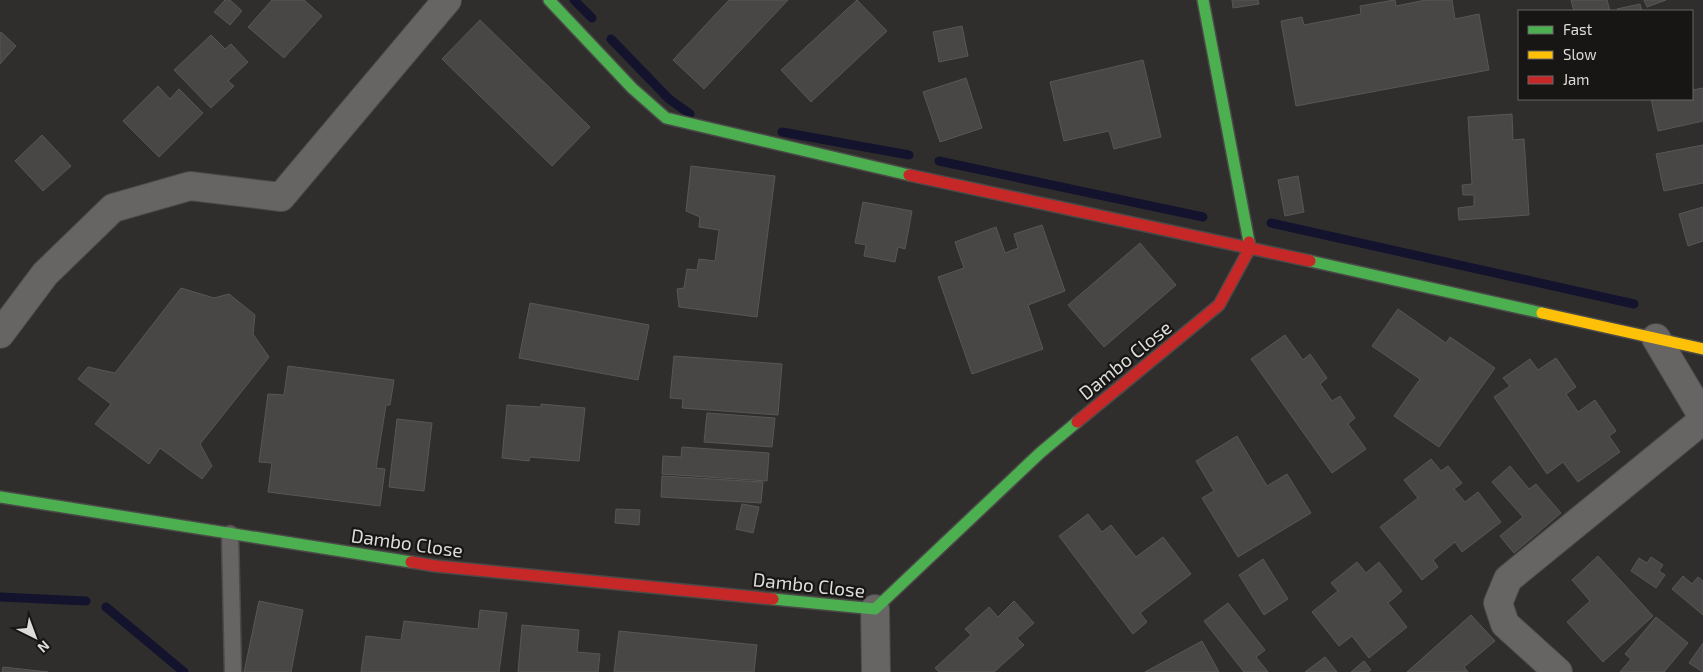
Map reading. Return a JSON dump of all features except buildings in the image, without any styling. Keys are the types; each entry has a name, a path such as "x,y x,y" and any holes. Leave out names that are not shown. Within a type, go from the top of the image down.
{"street":[{"path":"0,334 45,274 113,208 190,186 281,197 447,0"},
{"path":"549,0 632,88 666,118 909,176 1250,248 1703,349"},
{"path":"1203,0 1250,248"},
{"name":"Dambo Close","path":"0,498 436,566 875,609 1040,453 1219,305 1250,248"},
{"path":"1558,672 1505,624 1498,603 1508,579 1703,418 1656,338"},
{"path":"875,609 876,672"}],"lane":[{"path":"230,534 233,672"}],"waterway":[{"path":"574,0 592,18"},
{"path":"611,39 669,99 690,114"},
{"path":"782,132 909,155"},
{"path":"939,161 1203,217"},
{"path":"1271,223 1634,304"},
{"path":"0,597 86,601"},
{"path":"106,607 184,672"}],"traffic: fast":[{"path":"549,0 632,88 666,118 909,175"},
{"path":"1203,0 1249,242"},
{"path":"1310,261 1542,313"},
{"path":"773,599 875,609 1040,453 1077,422"},
{"path":"0,497 411,562"}],"traffic: slow":[{"path":"1542,313 1703,349"}],"traffic: jam":[{"path":"909,175 1310,261"},
{"path":"1077,422 1219,305 1250,248 1249,242"},
{"path":"411,562 773,599"}]}
